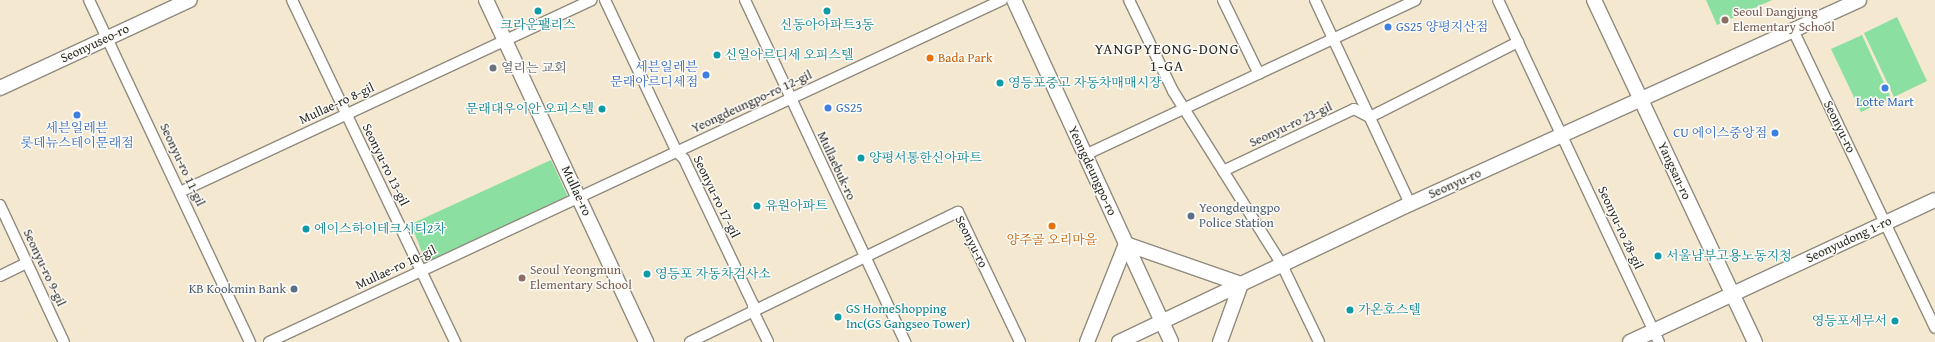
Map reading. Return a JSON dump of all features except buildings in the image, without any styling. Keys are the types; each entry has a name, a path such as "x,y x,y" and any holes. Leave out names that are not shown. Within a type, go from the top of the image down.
{"main road":[{"name":"Seonyuseo-ro","path":"0,88 190,0"},
{"name":"Mullae-ro","path":"486,0 646,342"},
{"name":"Yeongdeungpo-ro","path":"1014,0 1171,342"},
{"name":"Yangsan-ro","path":"1594,0 1755,342"},
{"name":"Seonyu-ro","path":"1119,342 1410,204 1859,0"},
{"name":"Seonyudong 1-ro","path":"1630,342 1657,336 1733,295 1935,200"},
{"path":"1087,342 1126,244 1241,284 1220,342"}],"street":[{"name":"Seonyu-ro 11-gil","path":"89,0 250,342"},
{"name":"Seonyu-ro 13-gil","path":"292,0 455,342"},
{"path":"506,41 591,0"},
{"name":"Seonyu-ro 17-gil","path":"605,0 677,152 684,159 753,304 753,311 768,342"},
{"name":"Mullaebuk-ro","path":"745,0 905,342"},
{"name":"Yeongdeungpo-ro 12-gil","path":"578,197 1002,0"},
{"path":"1129,0 1185,109 1282,265 1319,342"},
{"path":"1224,0 1259,74"},
{"path":"1315,0 1410,204"},
{"path":"1085,155 1416,0"},
{"name":"Seonyu-ro 28-gil","path":"1498,0 1657,336"},
{"name":"Seonyu-ro","path":"1793,30 1935,328"},
{"name":"Mullae-ro 8-gil","path":"180,192 506,41"},
{"path":"1370,117 1518,42"},
{"name":"Seonyu-ro 23-gil","path":"1224,171 1354,109 1370,117"},
{"name":"Mullae-ro 10-gil","path":"269,342 578,197"},
{"name":"Seonyu-ro 9-gil","path":"0,205 64,342"},
{"name":"Seonyu-ro","path":"865,256 958,212 1020,342"},
{"path":"690,342 865,256"},
{"path":"0,276 27,264"}],"green space":[{"path":"1706,0 1772,0 1717,25"},
{"path":"1897,17 1927,81 1894,97 1864,33"},
{"path":"1862,35 1891,98 1861,112 1831,49"},
{"path":"551,160 568,197 426,263 411,224"}],"place":[{"name":"크라운팰리스","path":"538,11"},
{"name":"신동아아파트3동","path":"827,11"},
{"name":"Seoul Dangjung Elementary School","path":"1725,20"},
{"name":"GS25 양평지산점","path":"1388,27"},
{"name":"신일아르디세 오피스텔","path":"717,55"},
{"name":"Bada Park","path":"930,58"},
{"name":"열리는 교회","path":"493,68"},
{"name":"세븐일레븐 문래아르디세점","path":"706,75"},
{"name":"영등포중고 자동차매매시장","path":"1000,83"},
{"name":"Lotte Mart","path":"1885,88"},
{"name":"GS25","path":"828,108"},
{"name":"문래대우이안 오피스텔","path":"602,109"},
{"name":"세븐일레븐 롯데뉴스테이문래점","path":"77,115"},
{"name":"CU 에이스중앙점","path":"1775,133"},
{"name":"양평서통한신아파트","path":"861,158"},
{"name":"유원아파트","path":"757,206"},
{"name":"Yeongdeungpo Police Station","path":"1191,216"},
{"name":"양주골 오리마을","path":"1052,226"},
{"name":"에이스하이테크시티2차","path":"306,229"},
{"name":"서울남부고용노동지청","path":"1658,256"},
{"name":"영등포 자동차검사소","path":"647,274"},
{"name":"Seoul Yeongmun Elementary School","path":"522,278"},
{"name":"KB Kookmin Bank","path":"294,289"},
{"name":"가온호스텔","path":"1350,310"},
{"name":"GS HomeShopping Inc(GS Gangseo Tower)","path":"838,317"},
{"name":"영등포세무서","path":"1895,321"}],"district":[{"name":"YANGPYEONG-DONG 1-GA","path":"1167,56"}]}
